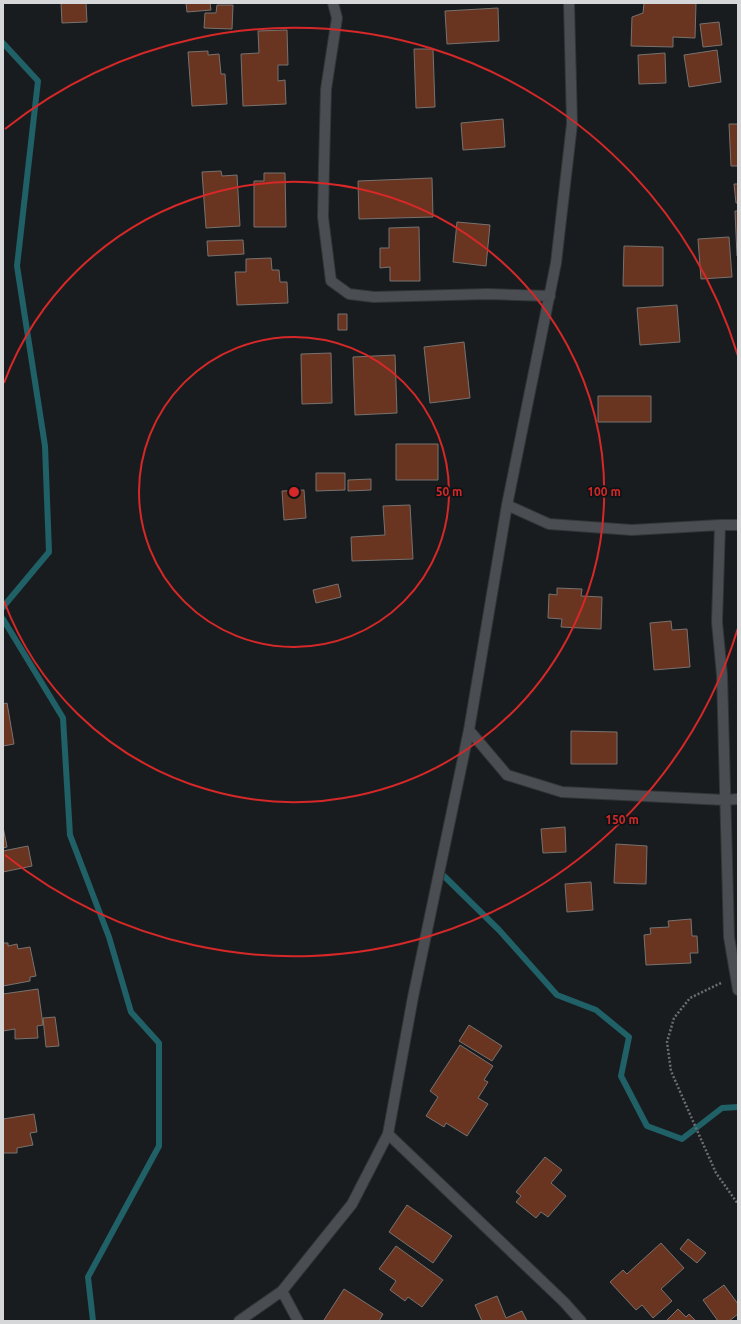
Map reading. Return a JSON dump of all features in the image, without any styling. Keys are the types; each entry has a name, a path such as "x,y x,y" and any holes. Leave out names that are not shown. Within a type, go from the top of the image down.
{"street":[{"path":"333,3 337,18 326,89 324,173 324,217 331,281 349,294 374,297 488,294 550,296"},
{"path":"239,1321 282,1291 352,1204 388,1134 413,997 469,730 507,506 556,263 572,124 569,3"},
{"path":"507,506 549,524 632,530 738,525"},
{"path":"720,525 717,622 722,675 729,937 738,990"},
{"path":"469,730 507,775 562,792 725,800 738,799"},
{"path":"388,1134 564,1302 581,1321"},
{"path":"282,1291 298,1321"}],"path":[{"path":"736,976 690,998 674,1018 667,1042 671,1071 716,1173 738,1204"}],"building":[{"path":"61,3 86,3 87,22 62,23"},
{"path":"186,3 210,3 211,10 187,12"},
{"path":"644,3 696,3 695,38 673,37 673,47 631,46 632,17 643,13"},
{"path":"217,5 233,5 232,29 204,28 205,13 216,13"},
{"path":"498,8 499,41 447,44 445,11"},
{"path":"719,22 722,45 703,47 700,24"},
{"path":"287,30 288,65 278,65 278,81 285,80 286,104 243,106 241,54 259,53 258,31"},
{"path":"414,49 433,49 435,107 416,108"},
{"path":"717,50 721,82 689,87 684,55"},
{"path":"208,51 208,55 219,54 221,74 225,74 227,104 192,106 188,52"},
{"path":"665,53 666,83 639,84 638,55"},
{"path":"503,119 505,147 463,150 461,123"},
{"path":"729,124 738,124 738,166 731,166"},
{"path":"221,171 222,176 237,175 240,226 206,228 202,172"},
{"path":"264,173 285,173 286,227 254,227 254,181 264,181"},
{"path":"432,178 433,217 359,219 358,181"},
{"path":"734,184 738,184 738,203 736,203"},
{"path":"735,211 738,211 737,256"},
{"path":"457,222 490,225 486,266 453,262"},
{"path":"419,227 420,281 390,281 390,267 380,268 380,248 389,248 389,228"},
{"path":"729,237 732,277 701,279 698,239"},
{"path":"243,240 244,254 208,256 207,241"},
{"path":"624,246 663,247 663,286 623,286"},
{"path":"271,258 272,270 279,270 280,282 287,282 288,303 237,305 235,272 246,272 246,259"},
{"path":"677,305 680,342 640,345 637,308"},
{"path":"338,314 347,314 347,330 338,330"},
{"path":"464,342 470,398 430,403 424,347"},
{"path":"331,353 332,403 302,404 301,354"},
{"path":"395,355 397,413 355,415 353,357"},
{"path":"598,396 651,396 651,422 598,422"},
{"path":"396,444 438,444 438,480 396,480"},
{"path":"316,473 345,473 345,490 316,491"},
{"path":"371,479 371,490 348,491 348,480"},
{"path":"304,490 306,518 284,520 282,491"},
{"path":"410,505 413,559 352,561 351,537 385,535 383,506"},
{"path":"338,584 341,597 316,603 313,590"},
{"path":"557,588 582,589 581,596 602,597 601,629 561,627 562,619 548,618 549,594 557,595"},
{"path":"671,621 672,630 687,629 690,667 654,670 650,623"},
{"path":"7,703 14,744 3,746 3,704"},
{"path":"571,731 617,732 617,764 571,764"},
{"path":"3,827 7,847 3,848"},
{"path":"565,827 566,852 543,853 541,829"},
{"path":"616,844 647,846 646,884 614,883"},
{"path":"28,846 32,866 3,872 3,851"},
{"path":"591,882 593,910 567,912 565,884"},
{"path":"691,919 692,936 697,936 698,953 690,953 691,963 646,965 644,935 651,934 650,928 669,927 668,921"},
{"path":"3,943 8,943 8,946 17,944 18,949 30,947 36,976 30,977 30,981 3,986"},
{"path":"38,989 43,1025 37,1026 38,1038 15,1039 15,1029 3,1031 3,994"},
{"path":"55,1017 59,1046 46,1047 43,1018"},
{"path":"469,1025 502,1046 492,1061 459,1041"},
{"path":"460,1045 493,1066 484,1080 488,1082 478,1098 488,1104 467,1136 446,1123 444,1127 426,1116 438,1097 430,1091"},
{"path":"34,1114 37,1132 30,1133 33,1145 17,1148 17,1153 3,1153 3,1119"},
{"path":"545,1157 562,1170 551,1183 566,1196 548,1217 541,1212 536,1218 516,1202 521,1196 516,1192"},
{"path":"407,1205 452,1236 433,1263 389,1232"},
{"path":"688,1239 706,1253 697,1263 680,1249"},
{"path":"661,1243 684,1268 661,1289 672,1301 653,1318 642,1305 636,1310 610,1282 623,1270 627,1274"},
{"path":"396,1246 443,1280 422,1307 408,1297 405,1301 390,1290 396,1281 379,1269"},
{"path":"724,1285 738,1304 738,1314 729,1321 718,1321 703,1300"},
{"path":"344,1289 383,1314 379,1321 324,1320"},
{"path":"497,1296 506,1318 522,1311 527,1321 482,1321 475,1305"},
{"path":"678,1309 686,1317 689,1314 696,1321 666,1321"}],"waterway":[{"path":"3,43 38,81 17,266 45,446 49,552 3,607"},
{"path":"3,619 63,718 70,835 109,937 131,1012 159,1043 159,1146 88,1277 93,1321"},
{"path":"444,876 499,930 557,995 596,1010 629,1037 621,1076 647,1126 682,1139 722,1108 738,1107"}]}
